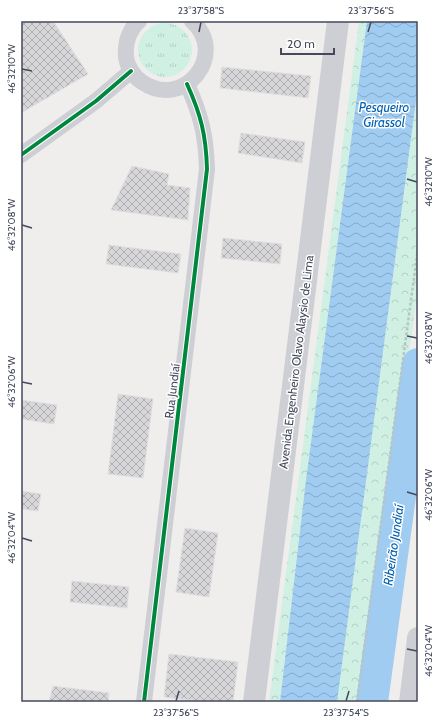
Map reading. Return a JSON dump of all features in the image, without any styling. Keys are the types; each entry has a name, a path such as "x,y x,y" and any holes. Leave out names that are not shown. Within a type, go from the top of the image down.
{"main road":[{"name":"Avenida Engenheiro Olavo Alaysio de Lima","path":"254,702 338,21"},
{"path":"410,702 418,638"}],"street":[{"path":"139,21 129,35 126,47 127,59 131,71 139,81 150,88 163,91 176,89 187,84 196,77 205,57 202,34 192,21"},
{"path":"21,155 96,101 131,71"},
{"name":"Rua Jundiaí","path":"144,702 207,169 206,141 199,110 187,84"}],"path":[{"path":"357,702 418,248"}],"green space":[{"name":"Pesqueiro Girassol","path":"359,21 418,21 418,288 362,702 269,702"},
{"path":"160,23 170,23 180,27 188,35 192,45 192,55 188,65 180,73 170,77 160,77 150,73 142,65 138,55 138,45 142,35 150,27"}],"water":[{"name":"Pesqueiro Girassol","path":"367,21 418,21 418,85 337,702 280,702 306,480"}],"building":[{"path":"21,21 53,21 88,74 21,113"},
{"path":"222,67 311,76 308,98 220,88"},
{"path":"241,133 305,142 302,163 238,153"},
{"path":"132,166 169,174 167,185 190,188 188,220 111,210"},
{"path":"223,238 282,244 280,264 221,258"},
{"path":"109,245 181,254 178,273 106,264"},
{"path":"118,394 153,399 143,478 108,474"},
{"path":"21,400 57,405 54,424 21,419"},
{"path":"21,491 41,494 38,511 21,509"},
{"path":"185,528 218,533 209,597 176,592"},
{"path":"72,581 129,587 127,608 70,602"},
{"path":"169,654 238,662 233,702 206,702 164,697"},
{"path":"53,686 109,693 108,702 49,702"}],"waterway":[{"name":"Ribeirão Jundiaí","path":"372,702 418,364"}],"cycle path":[{"path":"21,155 96,101 131,71"},
{"path":"144,702 207,169 202,125 187,84"}]}
